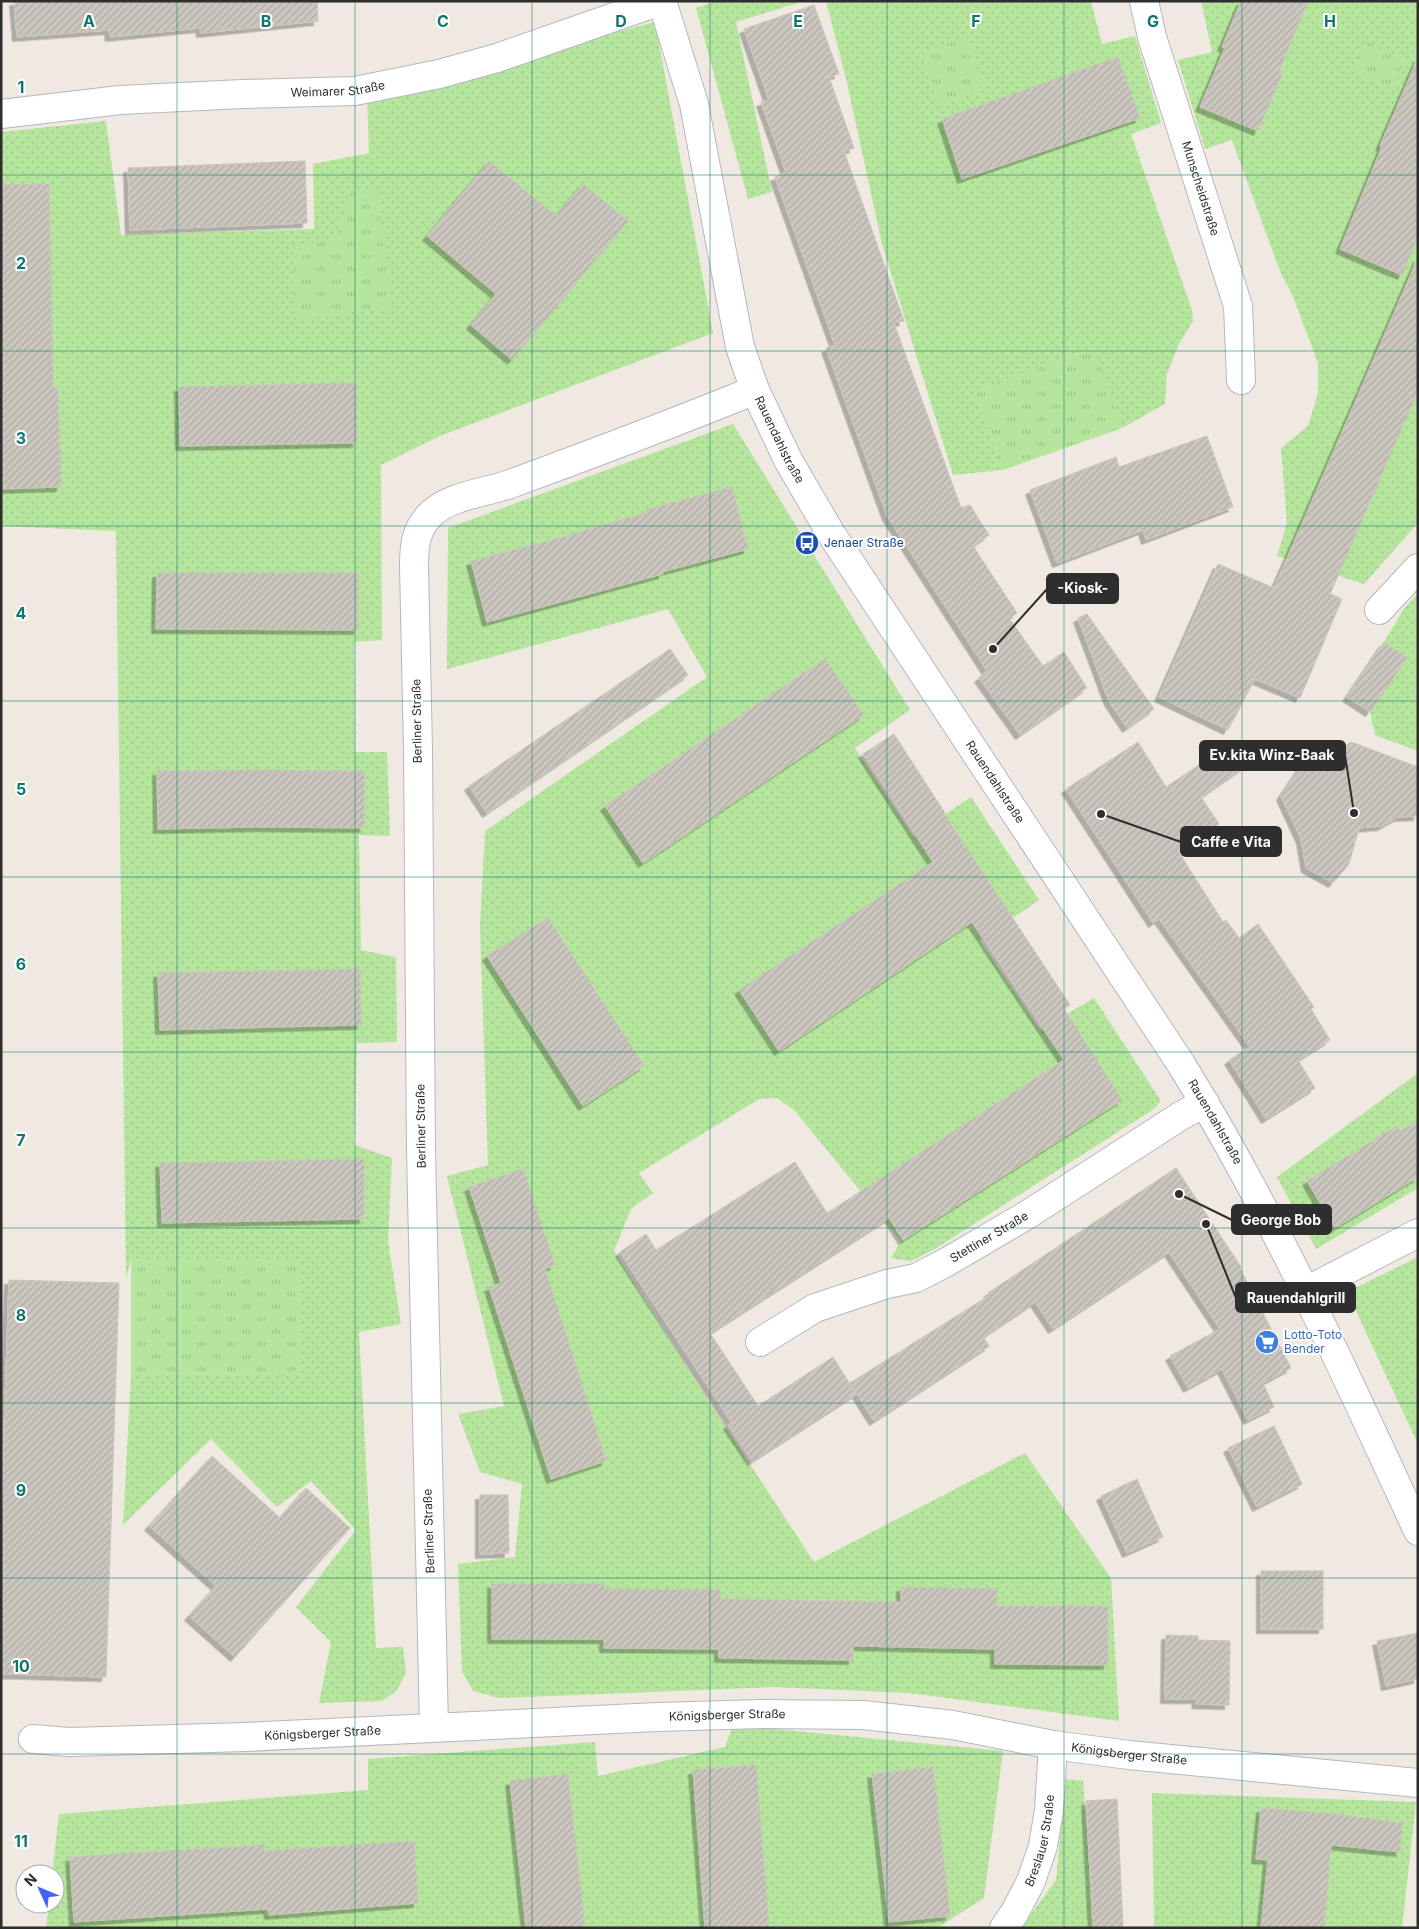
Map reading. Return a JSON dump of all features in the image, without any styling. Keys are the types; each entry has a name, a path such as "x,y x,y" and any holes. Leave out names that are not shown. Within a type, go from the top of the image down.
{"street":[{"name":"Weimarer Straße","path":"1,114 120,100 355,91 439,74 497,58 661,1"},
{"name":"Rauendahlstraße","path":"661,1 694,104 740,347 755,390 788,460 817,510 1205,1103 1306,1291 1418,1531"},
{"name":"Munscheidstraße","path":"1144,1 1152,37 1238,306 1241,380"},
{"name":"Berliner Straße","path":"434,1727 424,1363 414,546 420,526 433,512 454,500 505,486 657,430 755,390"},
{"path":"1379,610 1418,568"},
{"name":"Stettiner Straße","path":"760,1342 815,1308 887,1284 916,1278 946,1263 1027,1215 1182,1115 1205,1103"},
{"path":"1306,1291 1418,1233"},
{"name":"Königsberger Straße","path":"33,1739 79,1742 246,1737 686,1716 762,1714 863,1715 953,1725 1053,1745 1129,1755 1418,1783"},
{"name":"Breslauer Straße","path":"1004,1928 1015,1912 1031,1881 1043,1846 1049,1810 1053,1745"}],"green space":[{"path":"715,1 805,1 736,22 772,192 748,199 696,8"},
{"path":"826,1 1091,1 1102,44 1135,36 1161,123 1131,134 1192,310 1193,321 1179,344 1167,374 1165,404 1122,428 1093,348 975,390 1003,470 953,475 882,244 847,83"},
{"path":"1201,1 1418,1 1418,523 1364,584 1277,556 1287,523 1281,448 1308,426 1318,393 1318,363 1292,294 1281,274 1232,140 1205,149 1178,60 1212,52"},
{"path":"655,22 713,333 440,436 381,465 382,640 354,642 355,752 387,752 390,836 359,835 361,950 396,957 397,1042 357,1043 354,1145 392,1158 388,1241 401,1324 359,1332 376,1648 403,1647 406,1673 397,1690 382,1701 319,1703 331,1642 296,1607 356,1530 311,1481 277,1507 211,1439 123,1525 131,1374 301,1373 301,1260 131,1260 126,1278 116,531 1,526 1,132 106,121 121,235 314,229 313,164 369,153 367,95"},
{"path":"967,37 985,89 939,105 921,53"},
{"path":"1366,42 1405,59 1392,89 1353,71"},
{"path":"377,191 393,307 294,320 293,245 336,240 349,194"},
{"path":"1094,348 1122,428 1003,470 975,390"},
{"path":"733,424 910,710 855,748 913,836 971,797 1039,900 980,941 1040,1030 1094,998 1161,1101 1154,1109 933,1250 911,1261 891,1258 901,1241 795,1111 777,1098 759,1099 639,1173 653,1193 631,1209 614,1251 693,1377 814,1562 1025,1453 1111,1578 1119,1721 909,1693 774,1687 499,1698 473,1691 462,1671 458,1564 515,1557 522,1484 480,1472 458,1414 504,1406 447,1176 488,1165 480,926 485,831 707,677 668,609 447,669 448,528"},
{"path":"1418,594 1418,751 1375,735 1370,712 1407,658 1384,642 1405,607"},
{"path":"1418,1073 1418,1188 1316,1249 1277,1177"},
{"path":"1418,1257 1418,1444 1347,1292"},
{"path":"131,1260 301,1260 301,1373 131,1374"},
{"path":"733,1725 1003,1751 984,1898 937,1928 46,1928 48,1914 65,1914 65,1864 53,1864 59,1814 368,1790 368,1759 595,1742 598,1776 725,1747"},
{"path":"1066,1779 1083,1781 1095,1928 1021,1928 1056,1880"},
{"path":"1152,1793 1416,1802 1402,1928 1154,1928"}],"building":[{"path":"14,1 317,1 318,21 201,33 200,28 110,37 109,30 17,37"},
{"path":"1241,1 1308,1 1279,71 1283,72 1258,131 1200,107 1225,48 1222,47"},
{"path":"814,5 839,74 829,77 854,148 844,151 904,321 894,323 961,508 970,505 989,535 973,546 1017,613 1009,618 1043,666 1064,652 1087,688 1020,735 979,678 987,671 887,516 826,348 835,345 775,177 786,172 761,102 769,100 744,29"},
{"path":"1118,57 1140,118 962,179 942,119"},
{"path":"1418,58 1418,236 1402,275 1340,249 1382,147 1380,146"},
{"path":"305,161 307,223 130,230 128,168"},
{"path":"489,161 556,216 583,184 628,221 512,360 471,325 496,294 427,236"},
{"path":"49,184 53,388 58,387 61,487 1,489 1,185"},
{"path":"1418,258 1418,391 1330,594 1342,599 1300,698 1255,679 1228,730 1159,697 1218,564 1274,588"},
{"path":"356,383 357,443 180,446 179,387"},
{"path":"1207,436 1233,507 1146,540 1143,530 1057,563 1030,490 1116,457 1119,467"},
{"path":"732,487 748,549 487,622 471,561 552,540 646,513 646,510"},
{"path":"157,573 358,573 358,630 156,629"},
{"path":"1087,614 1154,709 1127,728 1109,701 1078,618"},
{"path":"1384,642 1407,658 1370,712 1347,697"},
{"path":"670,649 688,675 487,813 469,786"},
{"path":"825,659 864,715 643,863 605,806"},
{"path":"894,734 944,814 1070,1005 1064,1009 1122,1100 903,1240 889,1218 710,1333 758,1406 833,1357 856,1394 752,1461 728,1425 731,1422 620,1252 646,1234 656,1250 795,1162 827,1213 1064,1060 972,922 779,1051 739,990 933,862 863,754"},
{"path":"1138,742 1166,787 1229,745 1244,767 1201,797 1219,824 1178,851 1223,922 1226,920 1239,938 1258,924 1314,1007 1311,1009 1330,1040 1298,1060 1315,1088 1266,1119 1229,1060 1250,1047 1159,919 1153,923 1066,789"},
{"path":"1351,742 1418,767 1418,816 1398,817 1382,826 1359,828 1349,864 1333,883 1306,868 1301,839 1281,796 1307,757 1316,767"},
{"path":"157,771 365,771 364,828 257,827 158,829"},
{"path":"548,918 644,1066 583,1106 487,956"},
{"path":"360,969 361,1025 160,1030 158,973"},
{"path":"1418,1120 1418,1177 1335,1228 1307,1181 1397,1126 1400,1132"},
{"path":"364,1159 364,1219 162,1223 160,1163"},
{"path":"1176,1168 1241,1267 1291,1368 1263,1383 1274,1407 1248,1420 1222,1369 1188,1388 1170,1356 1220,1329 1169,1252 1053,1329 1035,1302 983,1337 989,1346 874,1421 850,1383 990,1295 988,1293"},
{"path":"523,1169 555,1265 545,1269 606,1461 551,1479 489,1287 501,1283 469,1187"},
{"path":"9,1280 119,1283 106,1677 1,1674 1,1523"},
{"path":"1274,1426 1302,1484 1257,1507 1228,1448"},
{"path":"212,1456 280,1518 306,1488 350,1528 235,1657 189,1616 216,1586 149,1526"},
{"path":"1137,1479 1163,1537 1127,1553 1101,1496"},
{"path":"480,1495 508,1495 509,1553 480,1554"},
{"path":"1261,1571 1323,1571 1323,1629 1261,1629"},
{"path":"492,1584 604,1584 604,1589 720,1590 720,1599 901,1602 901,1587 997,1589 996,1606 1108,1606 1108,1665 995,1664 995,1649 853,1646 853,1660 719,1658 719,1649 604,1648 604,1639 492,1639"},
{"path":"1418,1633 1418,1679 1386,1686 1377,1641"},
{"path":"1166,1635 1198,1636 1198,1640 1230,1641 1229,1705 1196,1704 1197,1699 1165,1699"},
{"path":"756,1765 769,1928 705,1928 693,1770"},
{"path":"933,1767 950,1916 889,1922 872,1774"},
{"path":"568,1774 585,1928 526,1928 510,1781"},
{"path":"1117,1799 1123,1928 1093,1928 1086,1801"},
{"path":"1261,1808 1334,1814 1402,1823 1400,1852 1331,1845 1324,1928 1261,1928 1268,1860 1256,1859"},
{"path":"414,1841 418,1903 269,1915 268,1909 74,1922 70,1857 265,1845 264,1851"}],"place":[{"name":"Jenaer Straße","path":"807,543"},
{"name":"-Kiosk-","path":"993,649"},
{"name":"Ev.kita Winz-Baak","path":"1354,813"},
{"name":"Caffe e Vita","path":"1101,814"},
{"name":"George Bob","path":"1179,1194"},
{"name":"Rauendahlgrill","path":"1206,1224"},
{"name":"Lotto-Toto Bender","path":"1267,1342"}]}
